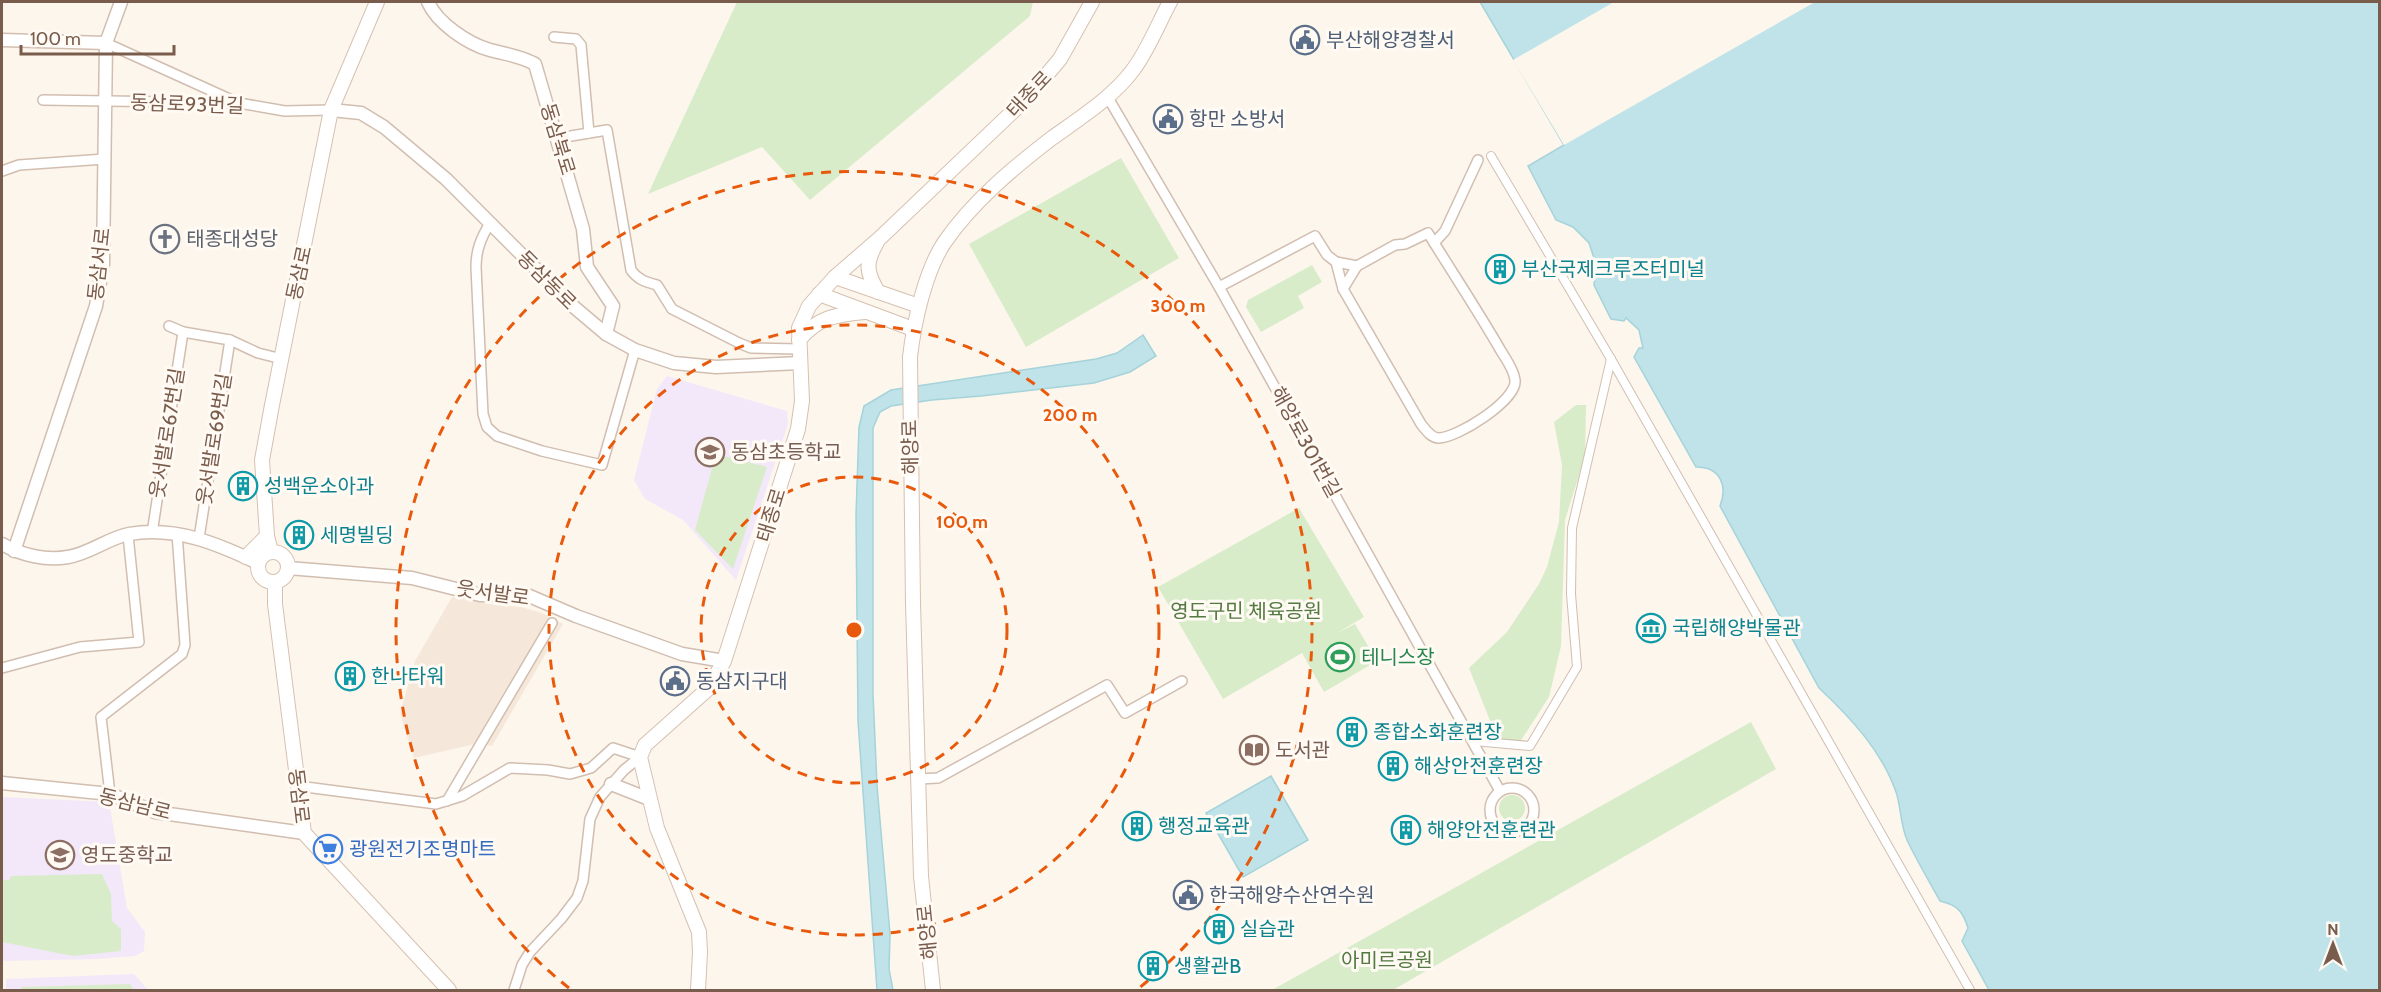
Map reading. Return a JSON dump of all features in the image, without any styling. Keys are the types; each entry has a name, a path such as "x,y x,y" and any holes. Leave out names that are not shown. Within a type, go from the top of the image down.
{"main road":[{"name":"동삼로","path":"271,552 267,536 262,460 331,110 377,2"},
{"name":"태종로","path":"640,757 645,745 709,688 724,661 798,429 802,401 799,328 809,306 835,277 880,238 1028,97 1060,59 1092,2"},
{"name":"해양로","path":"933,990 921,876 910,431 910,357 919,306 944,244 984,196 1036,151 1107,96 1133,70 1170,2"},
{"path":"878,292 870,280 867,266 880,238"},
{"path":"835,277 919,306"},
{"path":"819,294 914,329"},
{"path":"798,345 810,327 823,319 866,311"},
{"path":"252,560 267,536"},
{"path":"271,552 283,556 288,568 286,576 275,583 266,581 252,560 271,552"},
{"name":"동삼로","path":"275,583 275,604 304,833 449,990"},
{"path":"640,757 657,828 699,932 698,990"}],"street":[{"name":"동삼서로","path":"14,552 96,306 102,277 106,43 121,2"},
{"name":"동삼북로","path":"428,2 432,13 447,28 488,50 516,55 535,64 583,229 587,267 613,306 606,333"},
{"path":"554,37 576,39 581,45 589,133"},
{"path":"2,40 106,43 239,103"},
{"name":"해양로301번길","path":"1107,96 1219,287 1500,791"},
{"name":"동삼로93번길","path":"43,100 239,103 285,111 331,110"},
{"name":"동삼동로","path":"331,110 361,113 384,127 446,179 574,307 606,333 635,350 674,363 716,367 800,363"},
{"path":"572,136 607,130 631,270 636,277 657,285 672,309 739,343 751,348 798,345"},
{"path":"1491,156 1611,359 1971,990"},
{"path":"2,171 19,165 105,159"},
{"path":"1434,243 1445,231 1478,160"},
{"path":"490,223 481,238 476,254 476,267 483,414 488,427 497,436 542,451 603,465 635,350"},
{"path":"1336,262 1343,289 1426,432 1441,438 1455,433 1499,408 1514,388 1515,379 1495,340 1428,233 1405,244 1395,245 1357,267 1343,289"},
{"path":"1219,287 1315,236 1327,255 1336,262 1357,267"},
{"path":"169,326 183,333 230,340 258,353 282,359"},
{"name":"웃서발로67번길","path":"152,533 183,333"},
{"name":"웃서발로69번길","path":"199,538 230,340"},
{"path":"1474,741 1530,746 1577,667 1571,594 1572,528 1611,359"},
{"path":"2,544 14,552 38,557 69,557 128,535 177,533 199,538 252,560"},
{"path":"110,794 101,717 182,654 185,645 177,533"},
{"path":"2,668 80,647 139,642 128,535"},
{"name":"웃서발로","path":"288,568 412,578 480,595 527,596 682,654 724,661"},
{"path":"447,801 552,623"},
{"path":"918,779 939,778 1107,685 1125,713 1182,681"},
{"path":"298,786 436,804 462,796 510,768 570,774 591,768 613,748 640,757"},
{"path":"514,990 522,965 530,952 577,898 583,881 593,809 611,784 640,757"},
{"name":"동삼남로","path":"2,783 110,794 155,812 304,833"},
{"path":"611,784 649,799"},
{"path":"1514,787 1521,789 1532,798 1535,812 1533,819 1523,829 1508,832 1501,829 1491,818 1491,803 1500,791 1514,787"}],"shaded area":[{"name":"동삼초등학교","path":"667,376 787,411 788,424 736,580 683,520 645,499 634,480 657,389"},
{"path":"452,597 521,607 542,613 563,624 492,746 475,744 414,758 400,713 415,661"},
{"name":"영도중학교","path":"2,797 109,802 127,908 145,932 144,951 135,956 98,959 2,961"},
{"path":"134,974 148,990 6,990 6,979"}],"green space":[{"path":"737,2 1033,2 1030,16 810,200 762,147 648,194"},
{"path":"1121,158 1179,258 1026,347 969,244"},
{"path":"1312,265 1322,282 1298,296 1304,308 1261,332 1246,307 1248,300"},
{"path":"1576,405 1586,405 1585,456 1565,520 1561,646 1549,697 1518,745 1497,738 1469,668 1507,632 1539,584 1547,567 1559,522 1562,465 1554,422"},
{"path":"716,454 767,467 733,569 695,530"},
{"name":"영도구민 체육공원","path":"1299,508 1364,617 1337,633 1355,624 1377,661 1324,692 1302,653 1223,699 1158,587"},
{"name":"아미르공원","path":"1751,722 1776,769 1393,990 1272,990"},
{"path":"1512,795 1521,799 1525,808 1521,817 1512,821 1503,817 1499,808 1503,799"},
{"path":"102,874 111,894 112,921 121,929 121,951 73,956 2,942 2,880 9,880 11,876"},
{"path":"130,984 134,990 21,990 21,987"}],"water":[{"path":"1480,2 2379,2 2379,990 1989,990 1962,941 1968,928 1964,917 1955,907 1940,901 1907,840 1897,795 1883,764 1865,737 1819,688 1720,506 1723,491 1720,479 1711,470 1696,467 1634,357 1639,348 1643,348 1639,330 1626,318 1624,321 1611,319 1594,285 1596,264 1589,243 1573,227 1556,220 1528,166 1564,145"},
{"path":"1143,335 1156,356 1130,372 1094,383 891,406 880,412 873,428 873,694 877,786 890,934 889,969 893,990 877,990 858,721 856,515 859,427 864,406 891,390 1096,359 1117,353"},
{"path":"1271,776 1308,840 1243,877 1206,813"}],"pier":[{"path":"1614,2 1815,2 1564,145 1513,60"}],"place":[{"name":"부산해양경찰서","path":"1305,40"},
{"name":"항만 소방서","path":"1168,119"},
{"name":"태종대성당","path":"165,239"},
{"name":"부산국제크루즈터미널","path":"1500,269"},
{"name":"동삼초등학교","path":"710,452"},
{"name":"성백운소아과","path":"243,486"},
{"name":"세명빌딩","path":"299,535"},
{"name":"국립해양박물관","path":"1651,628"},
{"name":"테니스장","path":"1340,657"},
{"name":"한나타워","path":"350,676"},
{"name":"동삼지구대","path":"675,681"},
{"name":"종합소화훈련장","path":"1352,732"},
{"name":"도서관","path":"1254,750"},
{"name":"해상안전훈련장","path":"1393,766"},
{"name":"행정교육관","path":"1137,826"},
{"name":"해양안전훈련관","path":"1406,830"},
{"name":"광원전기조명마트","path":"328,849"},
{"name":"영도중학교","path":"60,855"},
{"name":"한국해양수산연수원","path":"1188,895"},
{"name":"실습관","path":"1219,929"},
{"name":"생활관B","path":"1153,966"}]}
